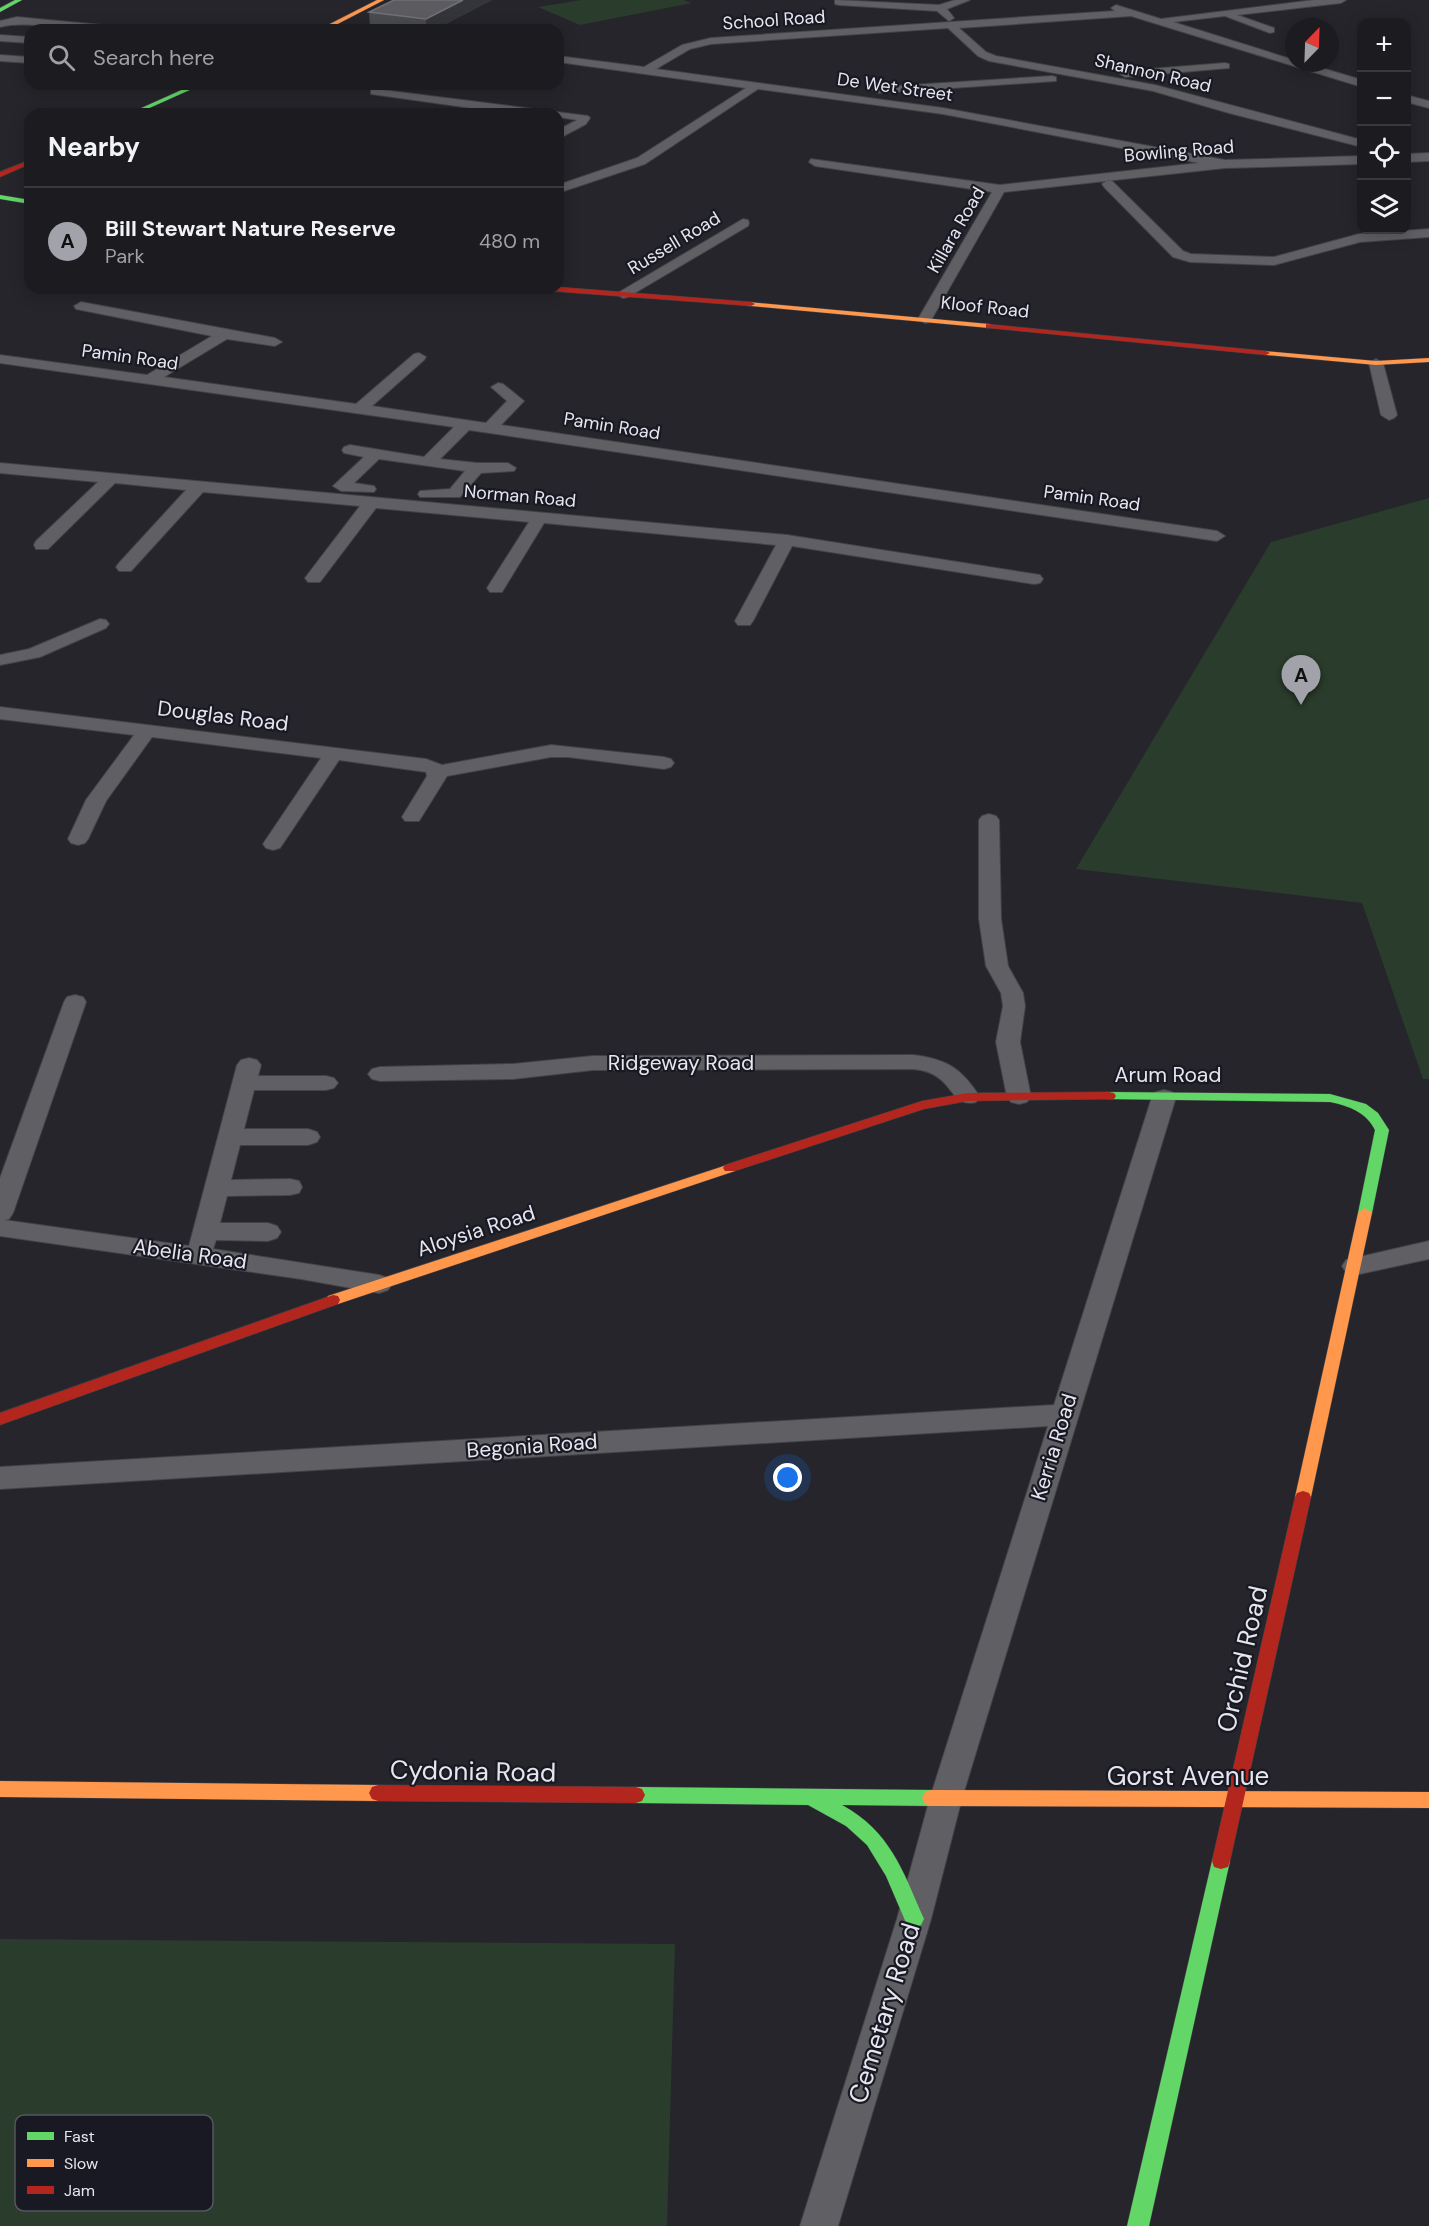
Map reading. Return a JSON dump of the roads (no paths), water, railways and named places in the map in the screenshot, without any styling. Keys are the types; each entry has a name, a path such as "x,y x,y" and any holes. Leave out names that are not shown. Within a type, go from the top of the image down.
{"main road":[{"path":"0,10 19,0"},
{"path":"340,24 381,0"},
{"path":"343,24 393,0"},
{"path":"146,108 186,90"},
{"path":"159,108 199,90"},
{"path":"3,177 24,165"},
{"path":"3,177 24,168"},
{"path":"3,177 4,198 24,201"},
{"name":"Kloof Road","path":"564,290 829,309 1376,363 1429,360"},
{"name":"Arum Road","path":"968,1097 1216,1095 1330,1098 1348,1101 1365,1108"},
{"name":"Aloysia Road","path":"0,1419 379,1284 922,1105 968,1097"},
{"name":"Orchid Road","path":"1138,2226 1355,1266 1382,1130 1377,1119 1365,1108"},
{"name":"Cydonia Road","path":"0,1790 946,1798"},
{"path":"810,1797 847,1817 871,1837 896,1879 914,1919"},
{"name":"Gorst Avenue","path":"946,1798 1234,1802 1429,1800"}],"street":[{"path":"839,2 940,8 965,0"},
{"path":"1157,21 1341,0"},
{"path":"1100,3 1285,60"},
{"path":"1230,3 1247,10"},
{"name":"Shannon Road","path":"940,8 941,12 988,58 1155,88 1357,143"},
{"name":"School Road","path":"1092,15 1118,8"},
{"name":"School Road","path":"645,71 686,47 705,42 1131,13"},
{"path":"1222,13 1270,30"},
{"path":"0,24 16,20 59,24"},
{"path":"0,38 24,40"},
{"path":"0,57 24,59"},
{"name":"De Wet Street","path":"564,60 943,111 1225,164"},
{"path":"1108,79 1135,73 1225,66"},
{"path":"1339,67 1350,66"},
{"path":"1323,72 1357,82"},
{"path":"879,90 1094,76"},
{"path":"564,187 640,161 756,86"},
{"path":"375,92 485,108"},
{"path":"1411,99 1429,105"},
{"path":"564,115 584,118 582,122 564,132"},
{"path":"1411,158 1429,157"},
{"name":"Bowling Road","path":"815,162 1000,189 1225,164 1357,160"},
{"path":"1108,184 1178,254 1190,258 1274,261 1359,238 1429,233"},
{"name":"Killara Road","path":"925,319 1000,189"},
{"name":"Russell Road","path":"623,294 743,223"},
{"path":"81,306 275,342"},
{"path":"150,379 225,334"},
{"path":"360,408 419,357"},
{"name":"Pamin Road","path":"0,359 360,408 1217,536"},
{"path":"1376,363 1389,416"},
{"path":"490,428 516,401 498,387"},
{"path":"428,462 466,424"},
{"path":"350,450 477,468 508,468"},
{"path":"341,486 376,454"},
{"name":"Norman Road","path":"0,468 199,486 370,495 540,517 787,540 1034,579"},
{"path":"426,494 454,494 477,468"},
{"path":"42,545 111,478"},
{"path":"314,578 370,495 341,486 315,483"},
{"path":"125,567 199,486"},
{"path":"496,588 540,517"},
{"path":"744,621 787,540"},
{"path":"0,660 34,653 100,624"},
{"name":"Douglas Road","path":"0,713 426,765 437,772 551,751 578,752 664,763"},
{"path":"78,839 96,800 147,731"},
{"path":"273,844 334,753"},
{"path":"412,817 437,772"},
{"path":"989,820 990,918 997,966 1012,993 1014,1005 1008,1042 1019,1097"},
{"path":"0,1213 75,1002"},
{"name":"Ridgeway Road","path":"380,1074 502,1074 593,1064 913,1062 934,1066 952,1074 968,1097"},
{"path":"268,1232 202,1243 247,1074 326,1083"},
{"name":"Kerria Road","path":"946,1798 1164,1097"},
{"path":"232,1137 308,1137"},
{"path":"217,1188 290,1187"},
{"name":"Abelia Road","path":"0,1228 202,1243 301,1270 379,1284"},
{"path":"1355,1266 1429,1250"},
{"name":"Begonia Road","path":"0,1478 1064,1415"},
{"name":"Cemetary Road","path":"819,2226 914,1919 946,1798"}],"place":[{"name":"Bill Stewart Nature Reserve","path":"1301,705"}]}
